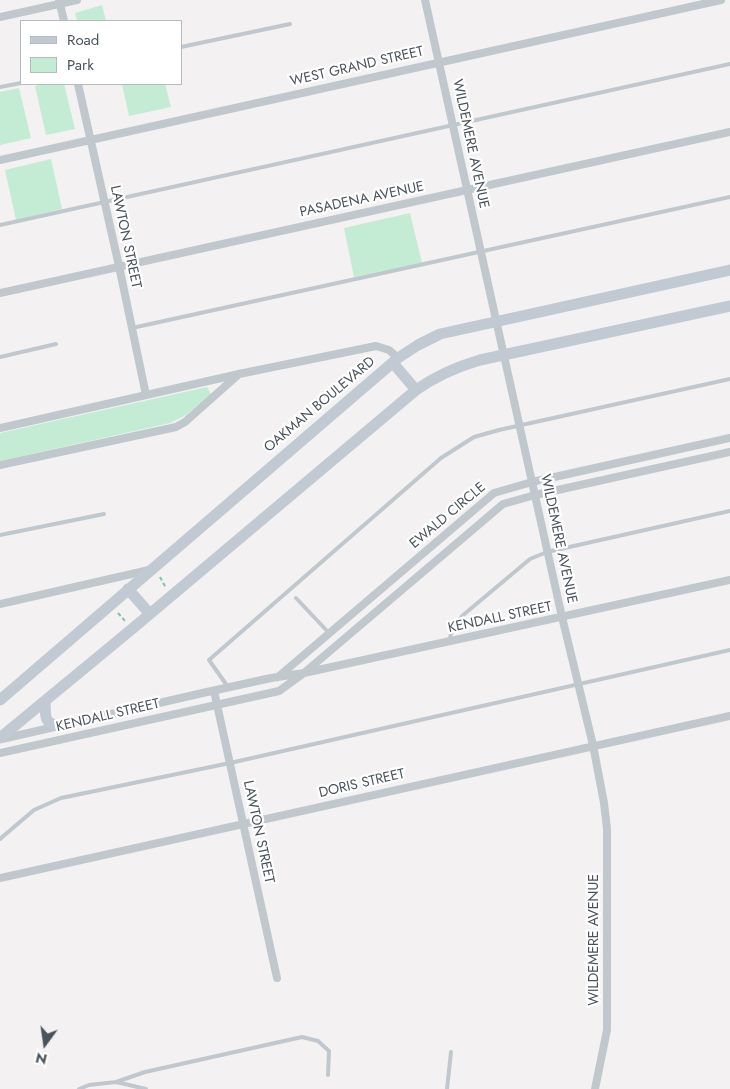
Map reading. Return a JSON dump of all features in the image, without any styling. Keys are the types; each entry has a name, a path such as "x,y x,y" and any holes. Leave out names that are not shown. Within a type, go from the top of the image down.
{"street":[{"path":"0,17 59,2 77,0"},
{"name":"WILDEMERE AVENUE","path":"425,0 562,617 593,746 604,803 607,829 607,1030 595,1089"},
{"name":"WEST GRAND STREET","path":"0,160 720,0"},
{"path":"59,2 64,20"},
{"name":"LAWTON STREET","path":"78,85 146,395"},
{"name":"PASADENA AVENUE","path":"0,292 730,132"},
{"name":"OAKMAN BOULEVARD","path":"0,700 128,589 154,571 418,344 440,334 730,270"},
{"path":"0,739 416,390 433,378 460,366 730,306"},
{"path":"0,428 239,374 376,346 389,350 416,390"},
{"path":"0,465 176,427 185,422 239,374"},
{"name":"EWALD CIRCLE","path":"278,677 488,497 501,490 730,438"},
{"name":"EWALD CIRCLE","path":"304,674 496,509 509,501 730,452"},
{"path":"0,604 154,571"},
{"name":"KENDALL STREET","path":"0,739 730,580"},
{"path":"128,589 150,614"},
{"name":"KENDALL STREET","path":"0,753 279,691 304,674"},
{"name":"LAWTON STREET","path":"214,691 277,978"},
{"path":"45,703 48,722 59,726"},
{"name":"DORIS STREET","path":"0,878 730,716"}],"lane":[{"path":"182,48 290,24"},
{"path":"0,225 730,64"},
{"path":"0,87 20,83"},
{"path":"132,328 730,197"},
{"path":"0,357 56,344"},
{"path":"229,688 209,660 441,458 474,437 730,379"},
{"path":"449,642 452,631 462,616 530,559 548,552 730,511"},
{"path":"0,535 104,514"},
{"path":"296,598 329,633"},
{"path":"0,839 34,810 61,798 230,763 730,650"},
{"path":"79,1089 116,1082 145,1072 302,1037 318,1040 329,1051 328,1074"},
{"path":"447,1089 451,1052"},
{"path":"116,1082 146,1089"}],"path":[{"path":"154,571 169,592"},
{"path":"115,610 130,626"}],"green space":[{"path":"102,5 106,20 77,20 75,13"},
{"path":"64,85 75,129 46,135 35,86"},
{"path":"122,85 165,85 171,107 129,116"},
{"path":"19,88 31,138 0,145 0,92"},
{"path":"51,159 62,209 16,220 5,170"},
{"path":"410,213 422,263 354,277 344,228"},
{"path":"207,387 211,394 186,415 170,423 0,461 0,433"}]}
